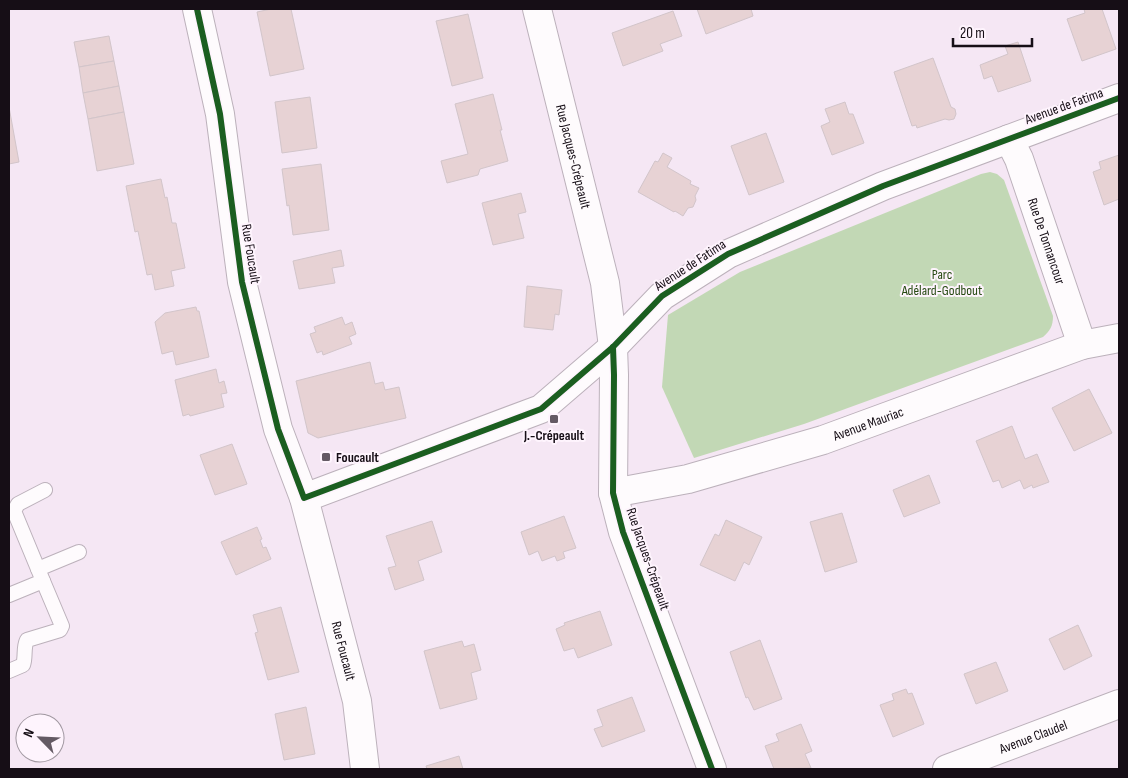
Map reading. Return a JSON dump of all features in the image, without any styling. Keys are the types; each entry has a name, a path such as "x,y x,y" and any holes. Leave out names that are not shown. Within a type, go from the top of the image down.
{"street":[{"name":"Rue Foucault","path":"197,9 220,114 242,282 278,429 304,498 357,701 365,769"},
{"name":"Rue Jacques-Crépeault","path":"537,9 604,283 613,347 613,493 624,532 712,769"},
{"name":"Avenue de Fatima","path":"304,498 541,408 613,347 662,296 728,254 883,186 1119,98"},
{"name":"Rue De Tonnancour","path":"1009,139 1018,159 1082,344"},
{"name":"Avenue Mauriac","path":"613,493 688,479 823,440 1082,344 1119,338"},
{"name":"Avenue Claudel","path":"947,769 1119,704"}],"lane":[{"path":"9,671 23,665 27,640 60,630 62,626 14,511 18,504 45,490"},
{"path":"9,595 79,552"}],"green space":[{"name":"Parc Adélard-Godbout","path":"990,172 997,174 1004,180 1053,316 1052,325 1043,337 804,424 694,458 662,387 668,315 740,272"}],"building":[{"path":"271,9 291,9 304,69 270,76 257,12"},
{"path":"697,9 751,9 753,16 706,34"},
{"path":"1084,9 1102,9 1116,49 1082,61 1067,19 1085,13"},
{"path":"673,11 682,36 660,44 663,51 623,66 612,33"},
{"path":"468,14 483,78 452,86 436,21"},
{"path":"109,36 114,61 79,67 74,42"},
{"path":"1018,42 1031,81 998,92 992,76 984,79 980,65 1008,54 1005,46"},
{"path":"933,58 951,107 955,109 956,114 954,119 945,119 917,128 916,125 912,126 894,72"},
{"path":"114,61 119,86 83,93 79,67"},
{"path":"119,86 124,112 88,119 83,93"},
{"path":"493,94 508,161 480,169 478,175 447,183 441,161 468,154 455,104"},
{"path":"310,97 317,148 282,153 275,102"},
{"path":"845,102 849,114 853,114 864,143 832,155 821,126 830,122 825,109"},
{"path":"9,107 19,162 9,164"},
{"path":"124,112 134,164 97,171 88,119"},
{"path":"766,133 784,182 749,195 731,146"},
{"path":"663,153 672,158 667,167 691,181 690,184 699,188 693,207 688,208 683,216 638,192 655,161 658,162"},
{"path":"1119,155 1119,199 1104,205 1093,172 1101,169 1099,162"},
{"path":"321,164 329,230 293,235 282,169"},
{"path":"161,179 172,223 176,223 185,268 171,271 174,286 155,290 152,274 147,275 138,231 135,232 126,186"},
{"path":"521,193 526,212 518,214 524,238 493,245 482,203"},
{"path":"341,250 344,266 332,268 335,283 299,289 293,261"},
{"path":"527,286 562,290 559,315 555,314 553,330 524,327"},
{"path":"196,307 197,311 199,311 209,357 176,365 173,351 162,354 155,322 165,313"},
{"path":"342,317 345,325 352,322 356,334 349,337 352,344 323,355 322,351 317,353 310,334 316,332 314,327"},
{"path":"370,362 375,384 383,382 385,390 399,387 406,418 318,438 308,433 296,381"},
{"path":"216,369 219,383 224,381 227,393 221,394 224,407 190,416 189,414 183,416 175,380"},
{"path":"1089,389 1112,433 1074,451 1052,408"},
{"path":"1012,426 1025,459 1037,454 1049,482 1033,488 1032,485 1024,489 1020,480 1002,488 999,480 993,482 976,441"},
{"path":"232,444 247,484 215,495 200,455"},
{"path":"929,475 940,503 904,517 893,490"},
{"path":"842,513 857,562 825,572 810,522"},
{"path":"564,516 576,548 563,552 565,558 557,561 555,556 542,561 538,551 529,555 521,532"},
{"path":"726,520 762,537 749,565 744,562 735,581 700,565 715,534 719,536"},
{"path":"432,521 442,552 418,561 424,580 395,590 388,568 396,566 386,536"},
{"path":"257,527 262,539 260,540 263,548 266,547 271,559 236,575 221,542"},
{"path":"281,607 299,672 268,680 255,633 258,632 253,615"},
{"path":"600,611 612,645 578,658 574,648 564,651 556,629 565,625 564,623"},
{"path":"1078,625 1092,656 1064,670 1049,639"},
{"path":"760,640 782,699 754,710 748,697 746,698 730,652"},
{"path":"462,641 464,647 474,644 481,670 471,673 477,699 440,709 424,651"},
{"path":"996,662 1008,691 976,704 964,674"},
{"path":"906,689 908,694 912,693 924,724 893,737 880,705 894,700 892,694"},
{"path":"632,697 645,731 602,747 594,729 603,726 597,710"},
{"path":"306,707 315,754 284,760 275,714"},
{"path":"801,724 812,751 805,754 811,768 774,769 765,746 779,741 776,734"},
{"path":"459,756 463,769 427,769 426,766"}],"cycle path":[{"path":"197,9 220,114 242,282 278,429 304,498 541,409 613,347 662,296 728,254 883,186 1119,98"},
{"path":"613,347 613,493 623,532 712,769"}],"place":[{"name":"J.-Crépeault","path":"554,419"},
{"name":"Foucault","path":"326,457"}]}
